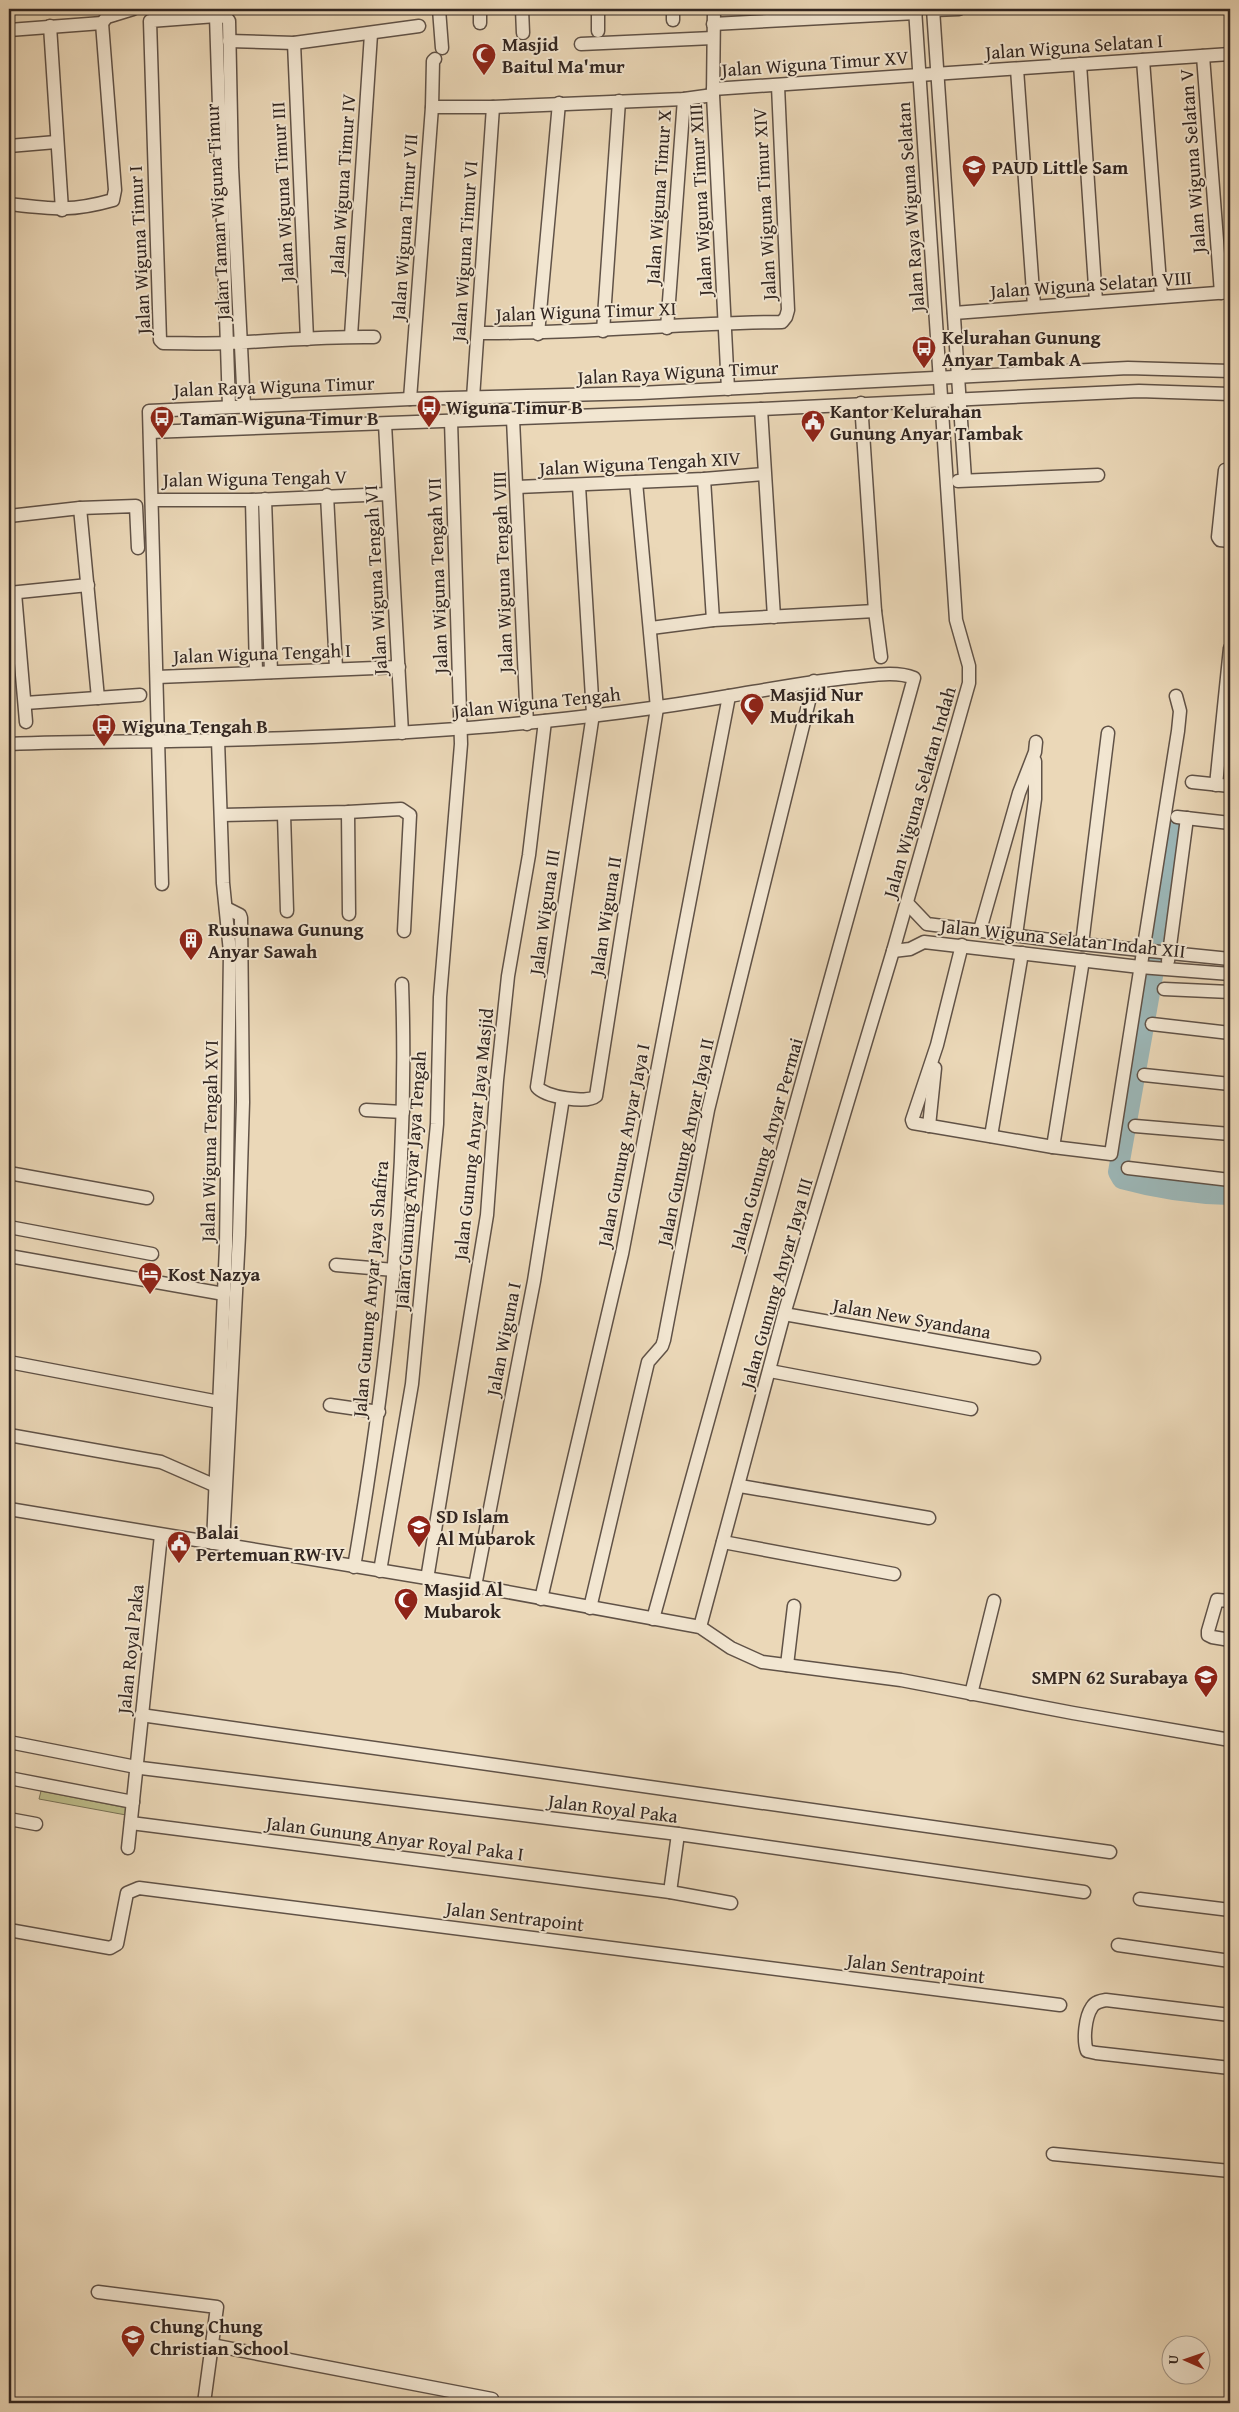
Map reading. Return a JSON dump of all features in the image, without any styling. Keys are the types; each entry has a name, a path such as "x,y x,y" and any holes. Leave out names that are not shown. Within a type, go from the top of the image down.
{"street":[{"path":"9,30 50,26 133,9"},
{"path":"439,9 442,48"},
{"path":"480,9 480,24"},
{"path":"522,9 523,33"},
{"path":"598,9 598,31"},
{"name":"Jalan Wiguna Timur XIII","path":"714,9 714,92 728,389"},
{"path":"933,9 959,9"},
{"name":"Jalan Raya Wiguna Selatan","path":"933,9 965,480"},
{"path":"713,24 915,11"},
{"name":"Jalan Raya Wiguna Selatan","path":"915,11 956,620 960,642"},
{"path":"9,204 62,210 88,207 114,200 105,16"},
{"name":"Jalan Taman Wiguna Timur","path":"229,406 227,344 227,167 229,20 221,16 227,167 242,342 244,406"},
{"name":"Jalan Wiguna Timur I","path":"221,16 153,20 148,24 160,340 163,343 227,344 351,336 374,337"},
{"path":"50,26 56,142 62,210"},
{"path":"229,41 294,43 419,26"},
{"name":"Jalan Wiguna Timur IV","path":"351,336 371,34"},
{"path":"581,44 713,38"},
{"name":"Jalan Wiguna Timur III","path":"294,43 307,339"},
{"name":"Jalan Wiguna Selatan I","path":"920,75 1230,54"},
{"name":"Jalan Wiguna Selatan V","path":"1203,56 1226,293"},
{"name":"Jalan Wiguna Timur VII","path":"410,399 432,107 433,61 435,59"},
{"path":"1143,60 1160,296"},
{"path":"1080,64 1096,302"},
{"path":"1017,69 1034,306"},
{"name":"Jalan Wiguna Timur XV","path":"432,107 493,107 684,99 714,92 920,75"},
{"name":"Jalan Wiguna Timur XIV","path":"726,322 782,322 786,318 788,310 778,86"},
{"name":"Jalan Wiguna Timur X","path":"667,328 684,99"},
{"path":"603,331 619,101"},
{"path":"538,334 559,103"},
{"name":"Jalan Wiguna Timur VI","path":"473,398 493,107"},
{"path":"9,146 56,142"},
{"name":"Jalan Wiguna Selatan VIII","path":"954,313 1160,296 1226,293"},
{"name":"Jalan Wiguna Timur XI","path":"478,333 538,334 667,328 726,322"},
{"name":"Jalan Raya Wiguna Timur","path":"158,740 153,500 149,412 151,410 410,399 640,393 1128,368 1230,371"},
{"name":"Jalan Raya Wiguna Timur","path":"150,432 862,408 941,400 1138,391 1230,394"},
{"path":"640,393 641,414"},
{"path":"862,408 881,657"},
{"path":"761,410 774,617"},
{"name":"Jalan Wiguna Tengah VIII","path":"513,419 527,724"},
{"name":"Jalan Wiguna Tengah VII","path":"450,421 462,729"},
{"name":"Jalan Wiguna Tengah VI","path":"385,424 402,733"},
{"path":"1225,470 1218,537 1220,540 1230,541"},
{"name":"Jalan Wiguna Tengah XIV","path":"517,487 579,486 764,474"},
{"path":"948,483 965,480 1098,475"},
{"path":"704,479 713,620"},
{"path":"636,482 657,708"},
{"path":"579,486 593,714"},
{"name":"Jalan Wiguna Tengah V","path":"153,500 258,499 388,494"},
{"path":"327,495 336,668"},
{"path":"258,499 271,672"},
{"path":"256,672 258,499"},
{"path":"9,516 80,508 136,506 138,548"},
{"path":"80,508 98,698"},
{"path":"26,722 22,668 12,593 88,585"},
{"path":"650,628 713,620 876,610"},
{"name":"Jalan Wiguna Selatan Indah","path":"893,951 969,683 969,666 960,642"},
{"path":"1216,785 1230,648"},
{"name":"Jalan Wiguna Tengah I","path":"157,677 336,668 398,667"},
{"path":"9,669 22,668"},
{"name":"Jalan Wiguna Tengah","path":"9,744 218,740 462,729 527,724 593,714 657,708 814,681 883,674 913,676 914,680"},
{"name":"Jalan Gunung Anyar Permai","path":"653,1619 914,680"},
{"name":"Jalan Gunung Anyar Jaya II","path":"590,1608 648,1362 664,1340 708,1110 814,681"},
{"path":"25,704 140,696"},
{"name":"Jalan Gunung Anyar Jaya I","path":"541,1599 622,1254 729,696"},
{"path":"962,945 937,1045 912,1120 913,1123 1053,1147 1110,1154 1143,967 1178,731 1180,711 1176,696"},
{"name":"Jalan Wiguna II","path":"562,1098 589,1099 596,1096 657,708"},
{"name":"Jalan Wiguna III","path":"562,1098 541,1091 537,1087 593,714"},
{"name":"Jalan Gunung Anyar Jaya Masjid","path":"427,1579 487,1215 497,1080 508,976 528,855 545,721"},
{"name":"Jalan Gunung Anyar Jaya Tengah","path":"380,1571 412,1384 415,1356 437,1124 440,997 462,729"},
{"path":"1082,944 1108,733"},
{"path":"158,740 162,884"},
{"name":"Jalan Wiguna Tengah XVI","path":"218,740 226,908 230,952 224,1294 216,1486 218,1544"},
{"path":"980,930 1019,793 1035,747 1034,800 1016,935"},
{"path":"1192,782 1230,786"},
{"path":"222,816 401,809 410,815 404,931"},
{"path":"348,812 349,914"},
{"path":"284,814 287,911"},
{"path":"1164,968 1182,818 1230,823"},
{"name":"Jalan Wiguna Selatan Indah XII","path":"907,903 927,924 1082,944 1230,959"},
{"path":"218,1544 239,1234 243,1102 241,918 234,910 226,908"},
{"path":"924,942 927,924"},
{"name":"Jalan Wiguna Selatan Indah XII","path":"893,951 910,949 924,942 1143,967 1230,974"},
{"name":"Jalan Gunung Anyar Jaya III","path":"700,1627 740,1486 784,1314 893,951"},
{"path":"991,1136 1022,953"},
{"path":"1053,1147 1083,960"},
{"name":"Jalan Gunung Anyar Jaya Shafira","path":"354,1567 378,1412 394,1270 403,1112 402,984"},
{"path":"1164,989 1230,992"},
{"path":"1152,1024 1230,1033"},
{"path":"929,1126 937,1045"},
{"path":"1144,1075 1230,1084"},
{"name":"Jalan Wiguna I","path":"475,1586 534,1281 562,1098"},
{"path":"366,1110 403,1112"},
{"path":"1135,1126 1230,1134"},
{"path":"1128,1168 1230,1180"},
{"path":"9,1173 148,1198"},
{"path":"9,1227 152,1254"},
{"path":"9,1256 224,1294"},
{"path":"336,1265 394,1270"},
{"name":"Jalan New Syandana","path":"784,1314 1034,1358"},
{"path":"9,1362 219,1402"},
{"path":"770,1371 971,1409"},
{"path":"330,1405 378,1412"},
{"path":"9,1435 161,1462 216,1486"},
{"path":"740,1486 929,1518"},
{"path":"9,1509 475,1586 700,1627 731,1648 762,1662 887,1679 1230,1740"},
{"name":"Jalan Royal Paka","path":"128,1848 161,1535"},
{"path":"723,1542 894,1574"},
{"path":"1230,1601 1217,1600 1208,1630 1208,1635 1212,1637 1230,1640"},
{"path":"971,1694 994,1602"},
{"path":"787,1665 794,1606"},
{"path":"142,1715 1110,1852"},
{"name":"Jalan Royal Paka","path":"9,1742 136,1767 678,1834 1084,1892"},
{"path":"9,1778 133,1802"},
{"path":"9,1819 36,1824"},
{"name":"Jalan Gunung Anyar Royal Paka I","path":"130,1823 662,1891 732,1903"},
{"path":"662,1891 678,1834"},
{"name":"Jalan Sentrapoint","path":"9,1930 110,1948 117,1944 127,1893 140,1888 1060,2005"},
{"path":"1140,1899 1230,1910"},
{"path":"1118,1945 1230,1961"},
{"path":"1230,2015 1119,2000 1106,2000 1097,2002 1092,2006 1084,2044 1087,2051 1230,2068"},
{"path":"1053,2154 1230,2171"},
{"path":"98,2292 217,2307 204,2403"},
{"path":"212,2345 492,2399 492,2403"}],"green space":[{"path":"41,1791 127,1808 126,1815 39,1799"}],"waterway":[{"path":"1174,828 1153,976 1118,1172 1122,1179 1149,1186 1189,1192 1230,1195"}],"place":[{"name":"Masjid Baitul Ma'mur","path":"484,76"},
{"name":"PAUD Little Sam","path":"974,188"},
{"name":"Kelurahan Gunung Anyar Tambak A","path":"924,369"},
{"name":"Wiguna Timur B","path":"429,428"},
{"name":"Taman Wiguna Timur B","path":"162,439"},
{"name":"Kantor Kelurahan Gunung Anyar Tambak","path":"813,443"},
{"name":"Masjid Nur Mudrikah","path":"752,726"},
{"name":"Wiguna Tengah B","path":"104,747"},
{"name":"Rusunawa Gunung Anyar Sawah","path":"191,961"},
{"name":"Kost Nazya","path":"150,1295"},
{"name":"SD Islam Al Mubarok","path":"419,1548"},
{"name":"Balai Pertemuan RW IV","path":"179,1564"},
{"name":"Masjid Al Mubarok","path":"406,1621"},
{"name":"SMPN 62 Surabaya","path":"1206,1698"},
{"name":"Chung Chung Christian School","path":"133,2358"}]}
